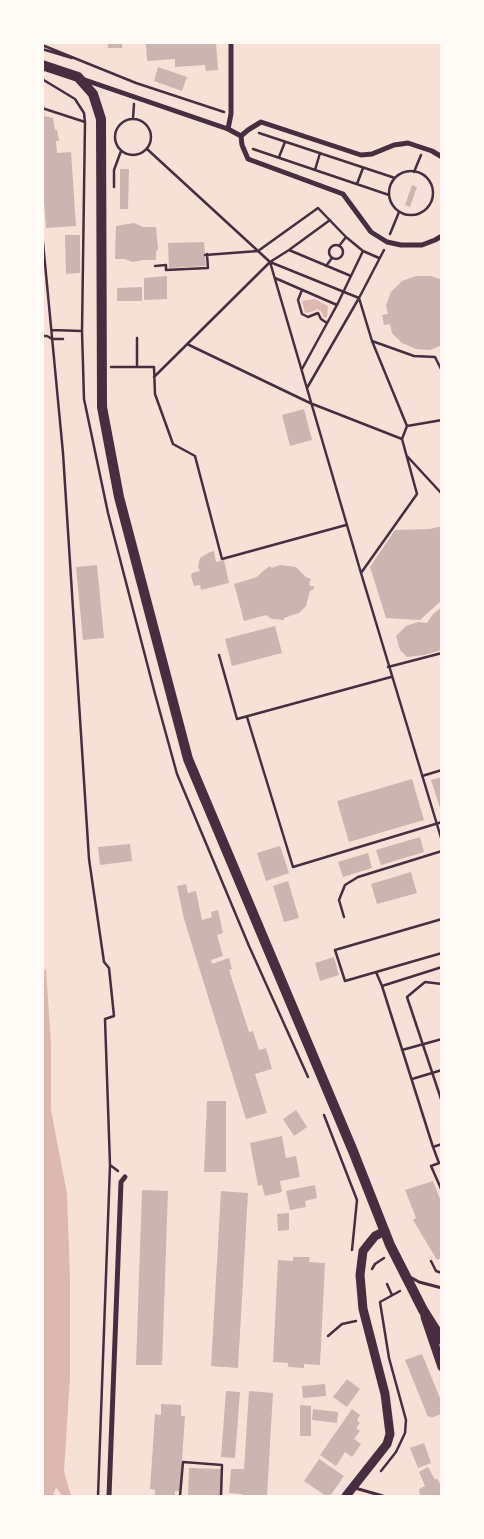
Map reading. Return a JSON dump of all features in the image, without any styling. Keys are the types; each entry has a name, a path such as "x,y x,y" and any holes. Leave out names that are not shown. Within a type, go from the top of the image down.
{"main road":[{"path":"46,66 78,77 93,94 99,107 101,119 102,407 119,497 188,759 353,1151 385,1232 423,1310 442,1340"},
{"path":"346,1496 387,1444 390,1434 385,1394 363,1309 360,1275 363,1251 375,1236 385,1232"},
{"path":"423,1310 442,1367"}],"street":[{"path":"228,129 231,114 231,42"},
{"path":"78,77 228,129 241,136"},
{"path":"241,136 255,124 261,122 361,155 372,154 402,144 412,144 432,150 442,157"},
{"path":"241,136 242,145 248,159 343,194 371,232 387,242 401,245 422,245 442,238"},
{"path":"109,1496 121,1182 125,1177"}],"lane":[{"path":"403,1270 418,1282 442,1288"},
{"path":"354,1488 383,1496"}],"path":[{"path":"42,45 136,83 231,114"},
{"path":"42,49 84,62"},
{"path":"42,79 47,80 75,99 84,113 85,122 82,331 52,330"},
{"path":"42,108 85,122"},
{"path":"133,118 145,123 150,130 152,138 147,149 142,153 134,155 123,152 117,146 115,140 118,126 126,120 133,118"},
{"path":"258,133 395,178"},
{"path":"279,157 285,142"},
{"path":"414,172 424,147"},
{"path":"147,149 270,262 359,298 372,341 407,426 402,439 416,494 360,574"},
{"path":"254,149 389,195"},
{"path":"315,170 320,153"},
{"path":"357,184 363,168"},
{"path":"414,172 423,175 429,180 433,193 432,200 424,211 411,215 399,212 393,206 389,195 391,184 395,178 401,174 414,172"},
{"path":"155,266 166,265 166,270 208,268 206,254 258,250 318,208 346,237 363,251 380,258"},
{"path":"306,389 359,298 380,258 399,212"},
{"path":"154,377 270,262 330,220"},
{"path":"42,232 62,453 89,859 104,962 109,968 114,1016 105,1019 110,1165 98,1496"},
{"path":"332,258 329,253 330,249 334,246 339,246 346,237"},
{"path":"332,258 338,259 342,256 342,250 339,246"},
{"path":"289,250 351,276"},
{"path":"301,370 337,305 363,251"},
{"path":"326,266 332,258"},
{"path":"270,262 360,574 442,841"},
{"path":"275,278 337,305"},
{"path":"302,290 298,300 302,314 308,317 318,313 321,319 327,322"},
{"path":"42,336 52,339 63,339"},
{"path":"137,338 137,367 154,367 155,394 173,444 195,456 222,559 346,524"},
{"path":"372,341 414,356 435,357 442,371"},
{"path":"187,344 310,403 402,439"},
{"path":"407,426 442,420"},
{"path":"407,455 442,494"},
{"path":"388,667 442,653"},
{"path":"219,655 237,719 391,677"},
{"path":"247,716 294,867 442,822"},
{"path":"422,776 442,770"},
{"path":"344,917 339,900 345,885 358,877 442,851"},
{"path":"442,919 335,950 338,966 345,981 442,953"},
{"path":"382,986 442,967"},
{"path":"376,972 433,1147 440,1163 431,1166 442,1191"},
{"path":"422,973 425,982"},
{"path":"442,984 425,982 407,997 442,1102"},
{"path":"402,1050 442,1039"},
{"path":"412,1079 442,1070"},
{"path":"433,1147 442,1144"},
{"path":"370,1276 375,1264 385,1258"},
{"path":"431,1261 436,1271 442,1273"},
{"path":"387,1284 392,1295"},
{"path":"389,1358 380,1302 400,1291"},
{"path":"328,1336 342,1324 356,1321"},
{"path":"379,1324 406,1420 405,1434 396,1452"},
{"path":"180,1496 184,1462 222,1465 221,1496"}],"shaded area":[{"path":"315,299 328,306 327,317 324,318 321,311 317,309 305,313 302,301"},
{"path":"46,969 51,1044 51,1110 67,1194 70,1278 70,1377 64,1471 71,1496 62,1496 56,1487 53,1496 42,1496 42,973"}],"building":[{"path":"108,42 122,42 122,48 108,48"},
{"path":"146,42 216,42 218,70 206,71 205,65 175,67 175,59 147,61"},
{"path":"158,67 187,77 182,91 154,81"},
{"path":"44,116 53,118 59,141 56,141 57,153 71,152 76,226 46,228 42,175 42,119"},
{"path":"120,169 129,169 128,209 120,209"},
{"path":"412,185 417,187 410,207 405,205"},
{"path":"134,223 143,227 156,227 158,249 156,260 133,262 115,259 116,226"},
{"path":"65,235 80,235 80,273 66,274"},
{"path":"204,242 206,266 169,268 168,243"},
{"path":"167,276 167,299 144,300 144,278"},
{"path":"416,276 431,276 442,280 442,345 430,350 416,349 402,343 392,333 390,324 384,325 382,315 388,314 386,305 391,292 402,281"},
{"path":"142,287 142,301 117,301 117,288"},
{"path":"304,409 312,440 290,446 282,415"},
{"path":"442,526 442,600 420,620 386,618 370,567 395,530 430,529"},
{"path":"214,551 216,562 224,560 229,583 201,590 200,585 194,586 192,573 200,571 198,567 200,558"},
{"path":"97,565 104,638 83,640 76,567"},
{"path":"280,565 296,567 306,577 311,579 309,584 314,586 314,589 310,591 306,606 299,613 284,618 284,620 272,619 266,615 244,621 234,584 257,577 270,566 272,568"},
{"path":"442,607 442,650 407,657 400,650 396,636 406,626 418,622 427,623 433,614"},
{"path":"275,626 282,653 232,666 225,639"},
{"path":"442,777 442,811 441,811 431,780"},
{"path":"412,779 424,820 349,842 337,801"},
{"path":"420,837 424,852 381,865 376,850"},
{"path":"130,844 132,861 100,865 98,847"},
{"path":"280,846 289,873 266,881 257,853"},
{"path":"368,853 372,868 343,877 338,862"},
{"path":"411,872 417,893 377,904 371,884"},
{"path":"288,881 299,918 284,922 273,886"},
{"path":"186,884 188,893 196,891 202,920 212,917 211,912 218,910 223,933 217,935 223,956 211,960 212,964 229,958 232,969 229,970 249,1032 253,1031 259,1050 266,1048 272,1069 255,1074 267,1113 246,1119 184,919 177,886"},
{"path":"334,957 339,975 320,981 315,963"},
{"path":"207,1101 226,1101 226,1172 204,1172"},
{"path":"296,1110 307,1127 294,1136 283,1119"},
{"path":"282,1136 286,1158 296,1156 300,1177 280,1181 282,1192 265,1196 262,1185 258,1186 250,1143"},
{"path":"433,1181 442,1204 442,1258 437,1260 413,1220 416,1218 405,1190"},
{"path":"315,1185 317,1198 305,1201 306,1207 290,1210 286,1191"},
{"path":"142,1190 168,1191 162,1365 136,1365"},
{"path":"221,1191 248,1193 238,1368 211,1366"},
{"path":"289,1213 289,1230 278,1231 277,1214"},
{"path":"293,1257 310,1257 309,1262 325,1263 320,1365 304,1364 304,1368 288,1367 288,1363 273,1362 278,1260 293,1261"},
{"path":"422,1354 442,1403 441,1414 431,1418 430,1416 428,1417 405,1360"},
{"path":"347,1379 360,1389 347,1407 333,1397"},
{"path":"325,1384 326,1396 303,1398 302,1386"},
{"path":"226,1391 240,1392 235,1458 221,1457"},
{"path":"249,1391 273,1393 267,1496 242,1496 242,1494 229,1493 231,1469 244,1469"},
{"path":"161,1404 181,1405 181,1416 185,1416 180,1491 175,1491 175,1496 155,1496 155,1490 150,1489 155,1414 161,1415"},
{"path":"300,1405 311,1406 311,1436 300,1436"},
{"path":"313,1409 338,1412 337,1423 312,1420"},
{"path":"352,1409 360,1415 357,1420 360,1423 356,1428 360,1431 354,1439 361,1444 352,1457 345,1452 336,1466 320,1455"},
{"path":"424,1443 431,1463 418,1468 410,1448"},
{"path":"319,1459 344,1476 330,1496 326,1496 304,1481"},
{"path":"428,1467 442,1488 442,1495 420,1496 419,1489 425,1486 419,1472"},
{"path":"189,1468 222,1469 220,1496 188,1496"}]}
